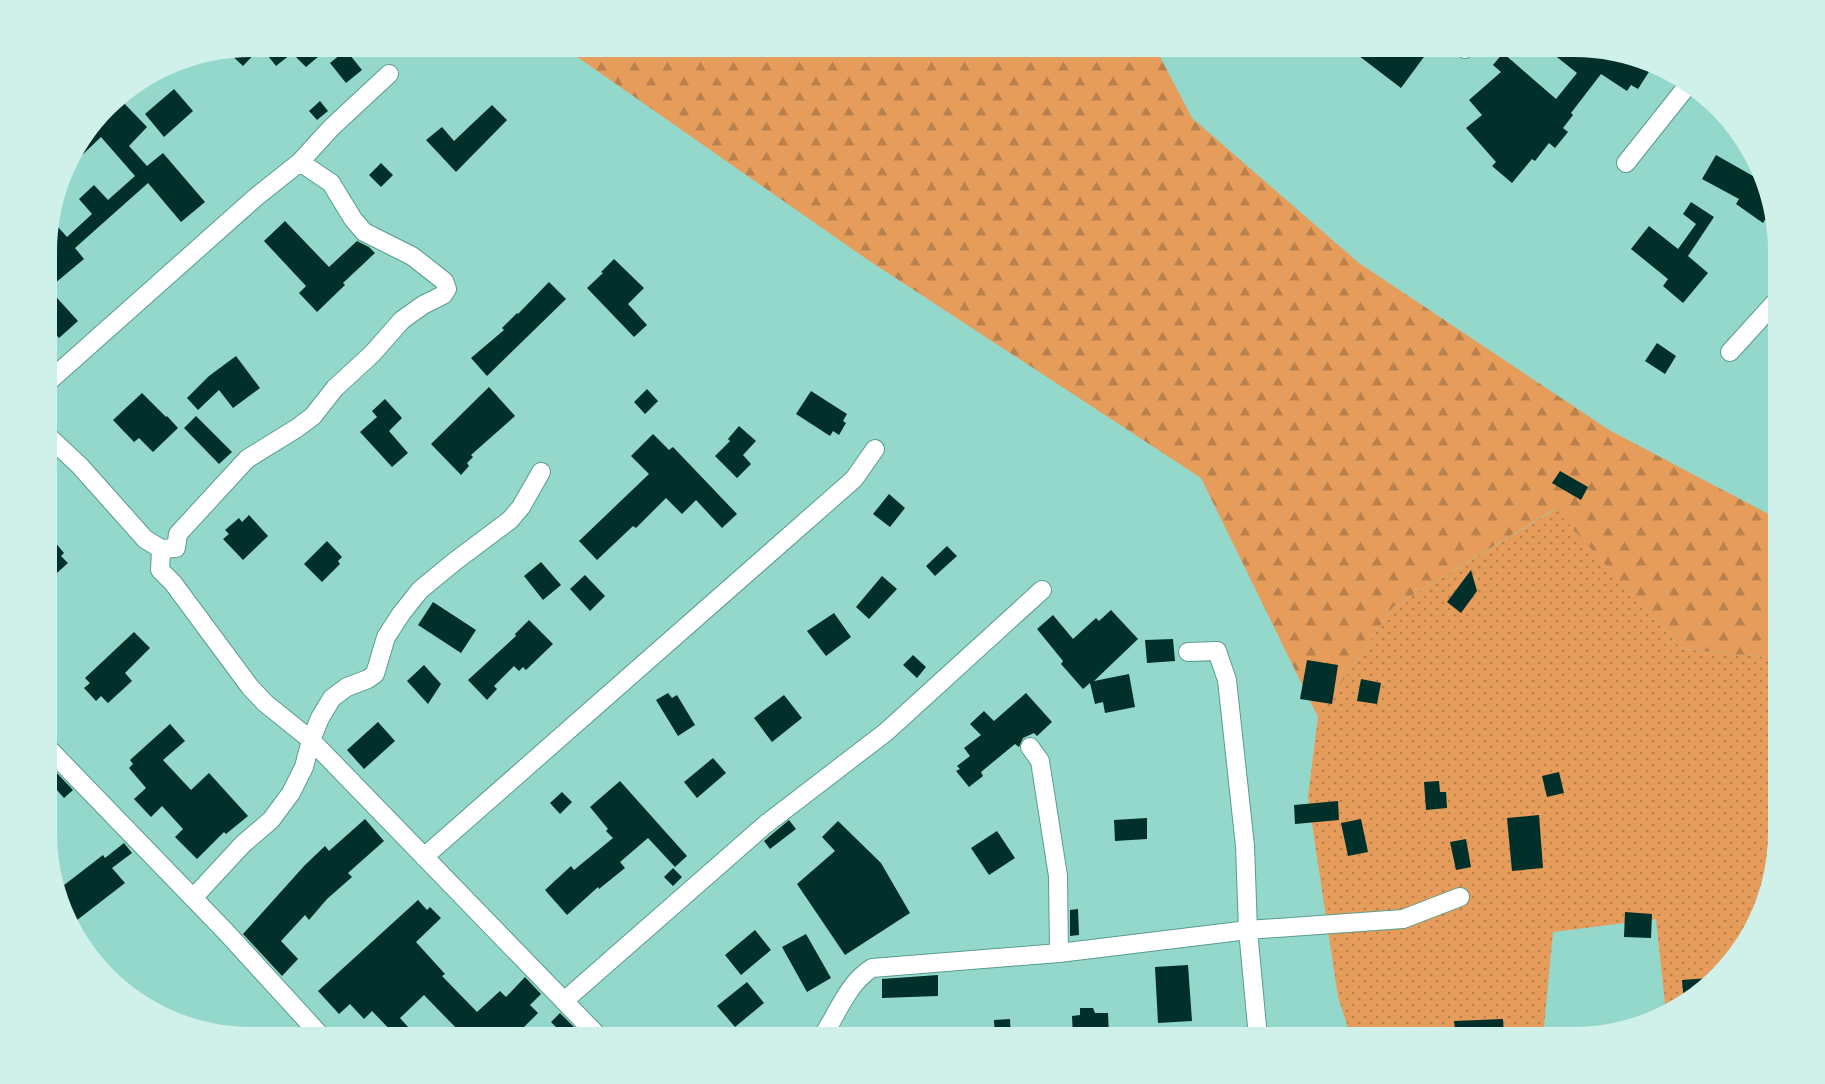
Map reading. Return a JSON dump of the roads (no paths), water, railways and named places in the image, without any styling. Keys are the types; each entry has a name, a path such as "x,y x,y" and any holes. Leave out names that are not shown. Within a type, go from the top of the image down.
{"street":[{"path":"57,374 256,197 300,162 389,74"},
{"path":"1626,163 1683,91"},
{"path":"57,444 80,466 145,539 161,549 176,548 178,534 248,459 313,416 335,388 372,354 402,320 423,305 443,295 447,289 444,281 412,256 364,232 353,219 331,183 300,162"},
{"path":"1730,352 1768,309"},
{"path":"424,857 854,479 876,449"},
{"path":"193,898 243,844 278,811 304,767 311,740 332,698 347,687 375,674 386,637 420,590 510,520 521,507 542,472"},
{"path":"161,549 160,570 173,583 265,704 311,740 589,1027"},
{"path":"564,1001 766,824 886,732 1042,590"},
{"path":"1188,652 1217,651 1227,680 1245,846 1248,930 1257,1027"},
{"path":"1029,747 1040,761 1056,864 1059,953"},
{"path":"57,757 193,898 313,1027"},
{"path":"829,1027 849,991 861,975 872,968 1059,953 1248,930 1403,919 1460,897"}]}
